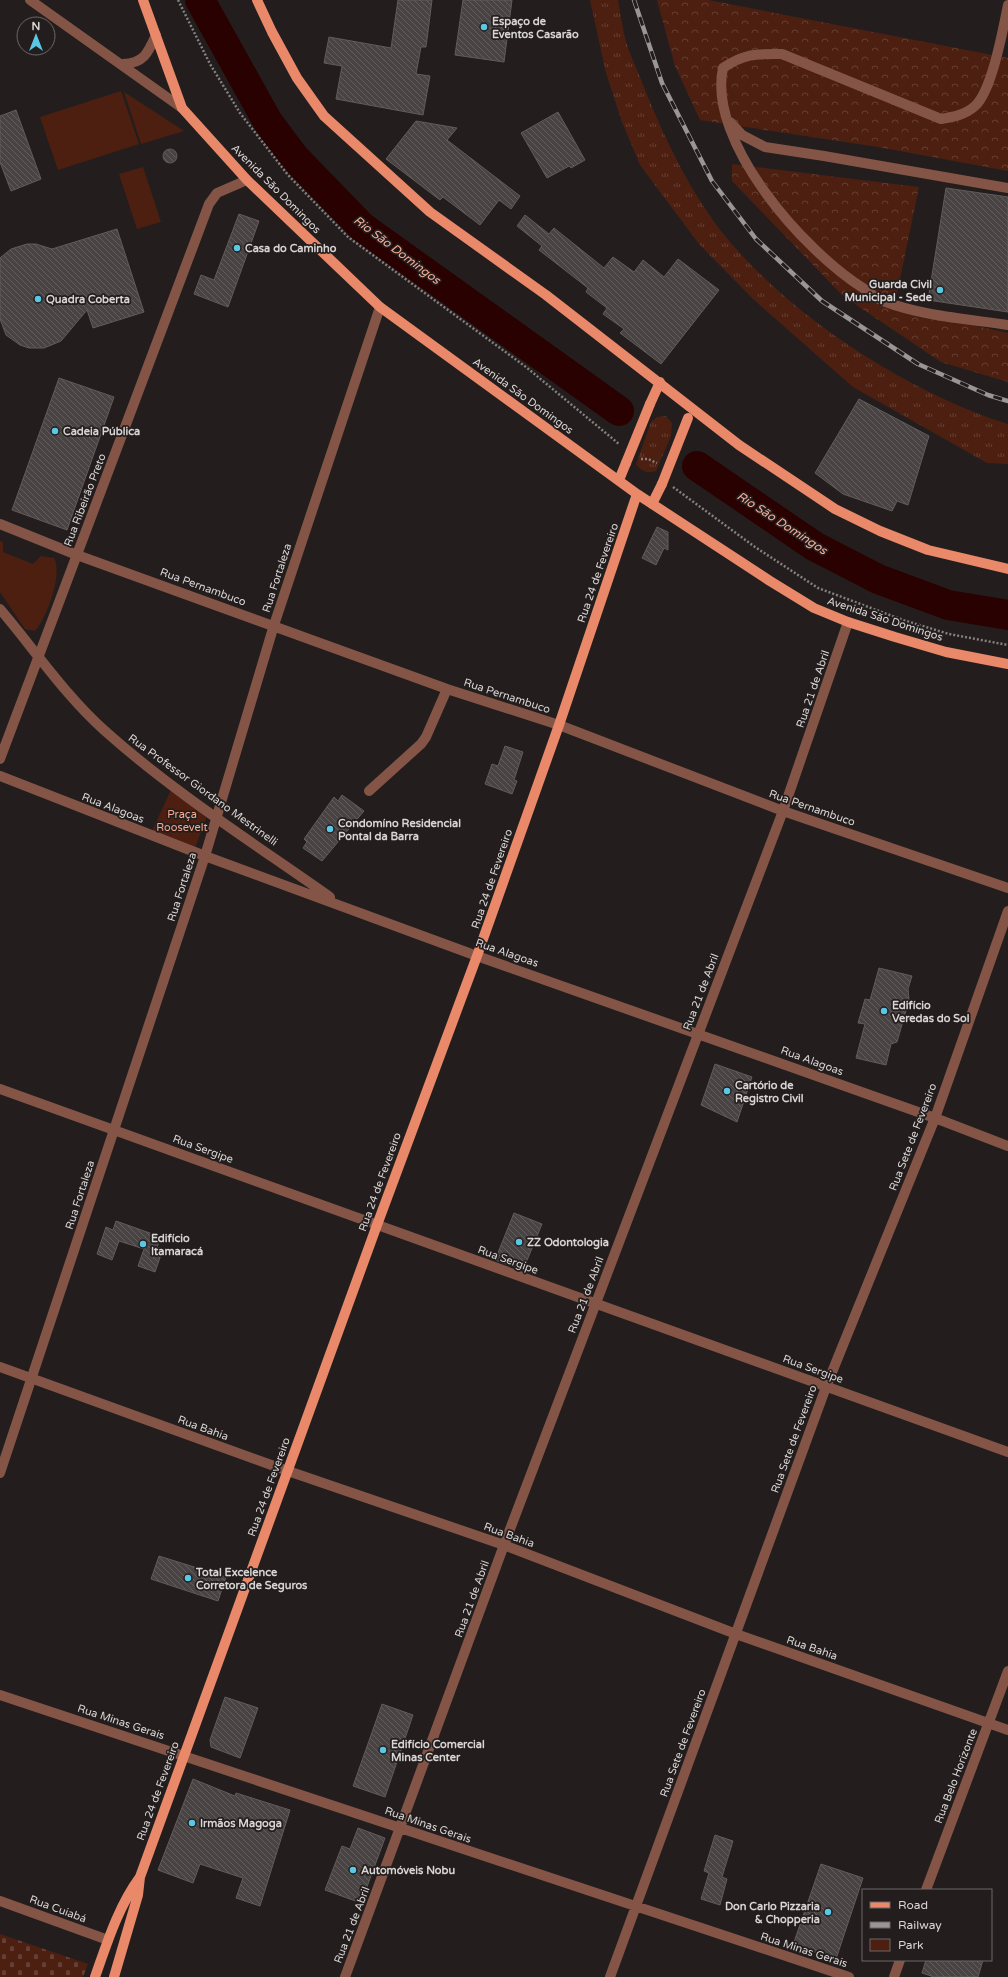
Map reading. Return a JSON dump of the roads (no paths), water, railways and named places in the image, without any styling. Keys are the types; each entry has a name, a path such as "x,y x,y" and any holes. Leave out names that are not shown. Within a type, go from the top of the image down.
{"main road":[{"name":"Avenida São Domingos","path":"144,0 182,108 247,180 380,307 637,494 814,608 848,622 946,652 1008,664"},
{"path":"257,0 272,32 297,78 324,116 430,212 546,295 660,382 690,413 835,509 880,531 928,550 1008,569"},
{"path":"619,480 660,382"},
{"path":"652,504 667,485 690,413"},
{"name":"Rua 24 de Fevereiro","path":"114,1977 138,1895 140,1877 376,1225 477,956 559,725 637,494"},
{"name":"Rua 24 de Fevereiro","path":"95,1977 108,1940 129,1892 140,1877"},
{"path":"108,1940 114,1950 116,1967"}],"street":[{"path":"30,0 182,108"},
{"path":"1008,5 1000,42 985,93 975,106 960,116 941,119 782,54 758,54 739,57 724,68 721,81 726,117 738,148 757,179 783,215 812,248 851,281 882,300 917,310 1008,325"},
{"path":"122,64 133,64 141,60 147,54 156,36"},
{"path":"726,117 742,135 765,147 1008,188"},
{"name":"Rua Ribeirão Preto","path":"0,759 209,204 217,193 247,180"},
{"name":"Rua Fortaleza","path":"0,1473 205,856 274,625 380,307"},
{"name":"Rua Pernambuco","path":"0,524 77,554 447,689 559,725 783,811 1008,888"},
{"name":"Rua Professor Giordano Mestrinelli","path":"0,609 40,656 66,691 103,730 146,766 342,905"},
{"name":"Rua 21 de Abril","path":"345,1977 504,1545 783,811 848,622"},
{"path":"369,791 421,744 447,689"},
{"name":"Rua Alagoas","path":"0,776 205,856 342,905 477,956 698,1033 935,1118 1008,1146"},
{"name":"Rua Sete de Fevereiro","path":"610,1977 826,1387 935,1118 1008,911"},
{"name":"Rua Sergipe","path":"0,1089 1008,1452"},
{"name":"Rua Bahia","path":"0,1367 288,1471 504,1545 736,1634 1008,1730"},
{"name":"Rua Belo Horizonte","path":"926,1889 1008,1671"},
{"name":"Rua Minas Gerais","path":"0,1695 184,1754 400,1829 849,1977"},
{"name":"Rua Cuiabá","path":"0,1901 108,1940"},
{"path":"894,1977 900,1961"}],"waterway":[{"name":"Rio São Domingos","path":"200,0 268,122 295,158 362,227 619,411"},
{"name":"Rio São Domingos","path":"697,466 814,546 878,579 948,605 1008,615"}],"railway":[{"path":"634,0 662,83 712,181 756,239 822,301 918,364 988,395 1008,401"}],"place":[{"name":"Espaço de Eventos Casarão","path":"484,27"},
{"name":"Casa do Caminho","path":"237,248"},
{"name":"Guarda Civil Municipal - Sede","path":"940,290"},
{"name":"Quadra Coberta","path":"38,299"},
{"name":"Cadeia Pública","path":"55,431"},
{"name":"Condomíno Residencial Pontal da Barra","path":"330,829"},
{"name":"Edifício Veredas do Sol","path":"884,1011"},
{"name":"Cartório de Registro Civil","path":"727,1091"},
{"name":"ZZ Odontologia","path":"519,1242"},
{"name":"Edifício Itamaracá","path":"143,1244"},
{"name":"Total Excelence Corretora de Seguros","path":"188,1578"},
{"name":"Edifício Comercial Minas Center","path":"383,1750"},
{"name":"Irmãos Magoga","path":"192,1823"},
{"name":"Automóveis Nobu","path":"353,1870"},
{"name":"Don Carlo Pizzaria & Chopperia","path":"828,1912"}],"park label":[{"name":"Praça Roosevelt","path":"182,820"}]}
